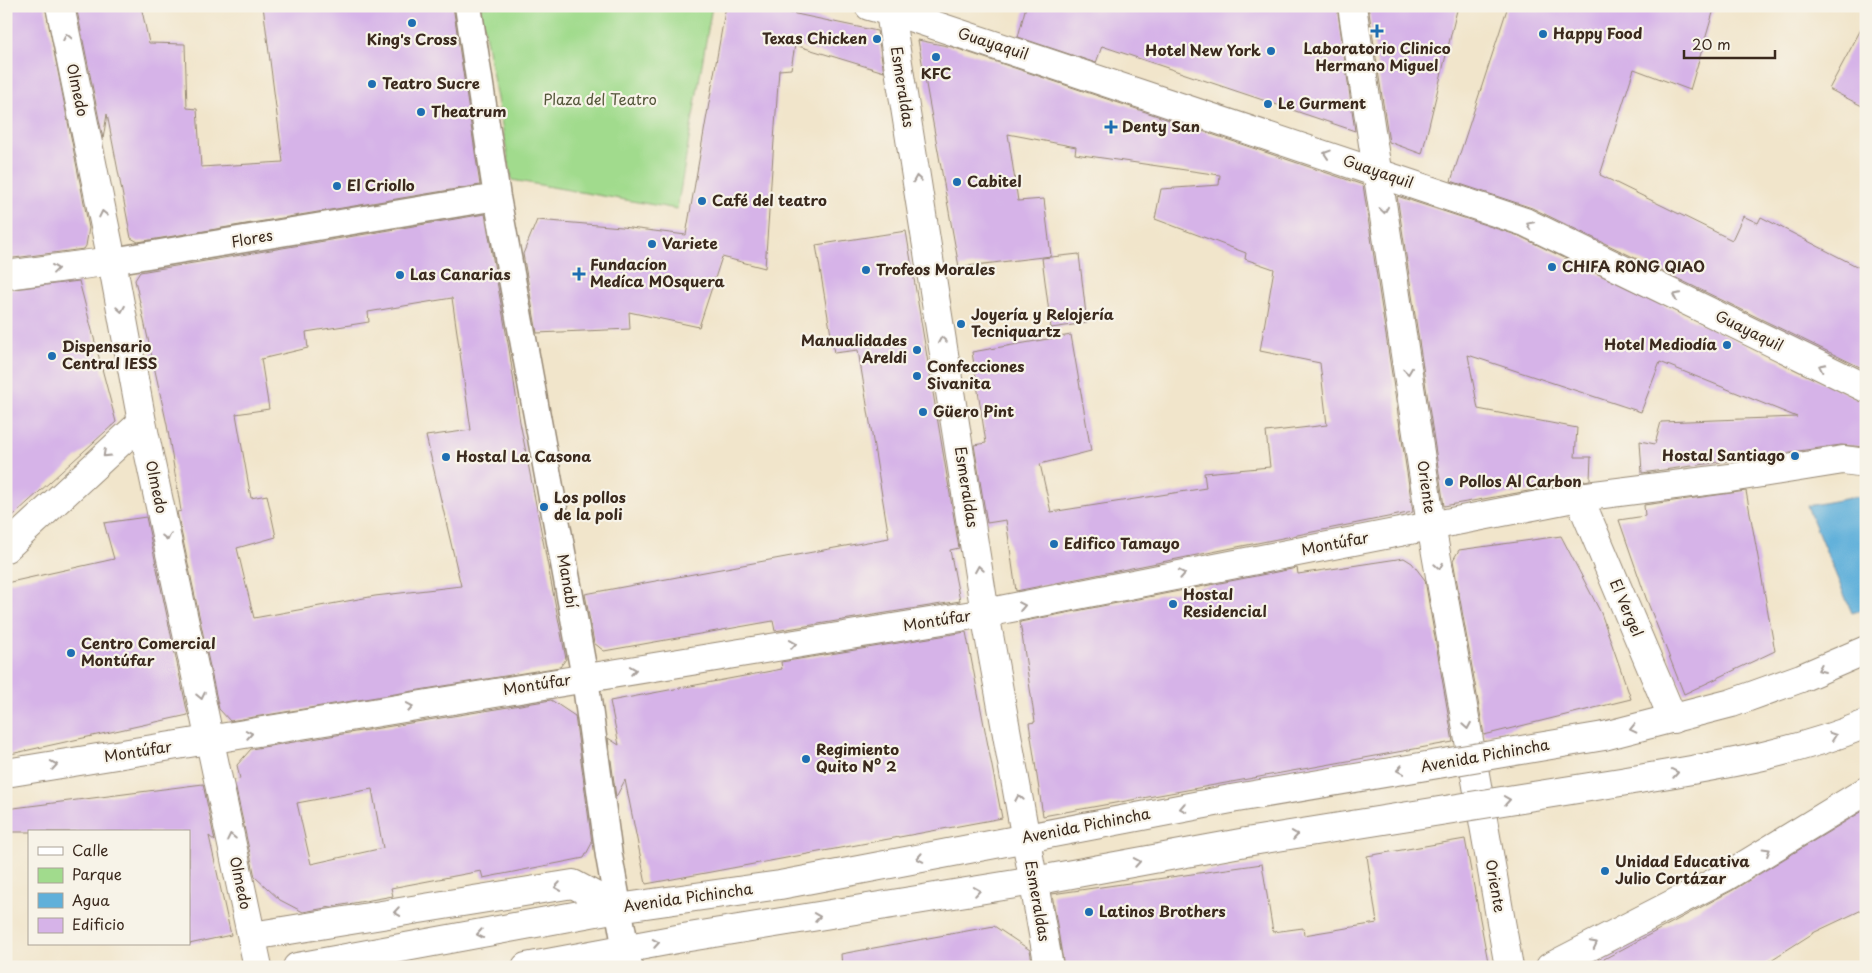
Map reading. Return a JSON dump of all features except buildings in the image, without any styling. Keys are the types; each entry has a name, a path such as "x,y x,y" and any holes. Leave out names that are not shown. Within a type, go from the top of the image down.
{"street":[{"name":"Olmedo","path":"60,6 112,261 142,422 258,967"},
{"name":"Manabí","path":"468,6 497,197 585,678 627,958"},
{"name":"Oriente","path":"1352,6 1379,171 1431,525 1509,967"},
{"name":"Guayaquil","path":"883,8 1379,171 1525,222 1866,388"},
{"name":"Esmeraldas","path":"883,8 985,613 1049,967"},
{"name":"Flores","path":"6,274 112,261 497,197"},
{"path":"6,548 142,422"},
{"name":"Montúfar","path":"6,773 985,613 1579,497 1730,478 1843,460 1866,463"},
{"name":"El Vergel","path":"1579,497 1673,719"},
{"name":"Avenida Pichincha","path":"297,967 618,908 780,885 1231,799 1604,736 1732,703 1801,678 1866,650"},
{"path":"532,965 627,958 1246,842 1761,758 1792,750 1866,724"},
{"path":"1550,967 1725,876 1866,791"},
{"path":"252,936 573,884 618,908"}],"green space":[{"name":"Plaza del Teatro","path":"480,6 712,6 677,209 512,180"}],"water":[{"path":"1861,496 1866,497 1866,609 1852,613 1807,506"}],"place":[{"name":"King's Cross","path":"412,23"},
{"name":"Laboratorio Clinico Hermano Miguel","path":"1377,31"},
{"name":"Happy Food","path":"1543,34"},
{"name":"Texas Chicken","path":"877,39"},
{"name":"Hotel New York","path":"1271,51"},
{"name":"KFC","path":"936,57"},
{"name":"Teatro Sucre","path":"372,84"},
{"name":"Le Gurment","path":"1268,104"},
{"name":"Theatrum","path":"421,112"},
{"name":"Denty San","path":"1111,127"},
{"name":"Cabitel","path":"957,182"},
{"name":"El Criollo","path":"337,186"},
{"name":"Café del teatro","path":"702,201"},
{"name":"Variete","path":"652,244"},
{"name":"CHIFA RONG QIAO","path":"1552,267"},
{"name":"Trofeos Morales","path":"866,270"},
{"name":"Fundacíon Medíca MOsquera","path":"579,274"},
{"name":"Las Canarias","path":"400,275"},
{"name":"Joyería y Relojería Tecniquartz","path":"961,324"},
{"name":"Hotel Mediodía","path":"1727,345"},
{"name":"Manualidades Areldi","path":"917,350"},
{"name":"Dispensario Central IESS","path":"52,356"},
{"name":"Confecciones Sivanita","path":"917,376"},
{"name":"Güero Pint","path":"923,412"},
{"name":"Hostal Santiago","path":"1795,456"},
{"name":"Hostal La Casona","path":"446,457"},
{"name":"Pollos Al Carbon","path":"1449,482"},
{"name":"Los pollos de la poli","path":"544,507"},
{"name":"Edifico Tamayo","path":"1054,544"},
{"name":"Hostal Residencial","path":"1173,604"},
{"name":"Centro Comercial Montúfar","path":"71,653"},
{"name":"Regimiento Quito Nº 2","path":"806,759"},
{"name":"Unidad Educativa Julio Cortázar","path":"1605,871"},
{"name":"Latinos Brothers","path":"1089,912"}]}
